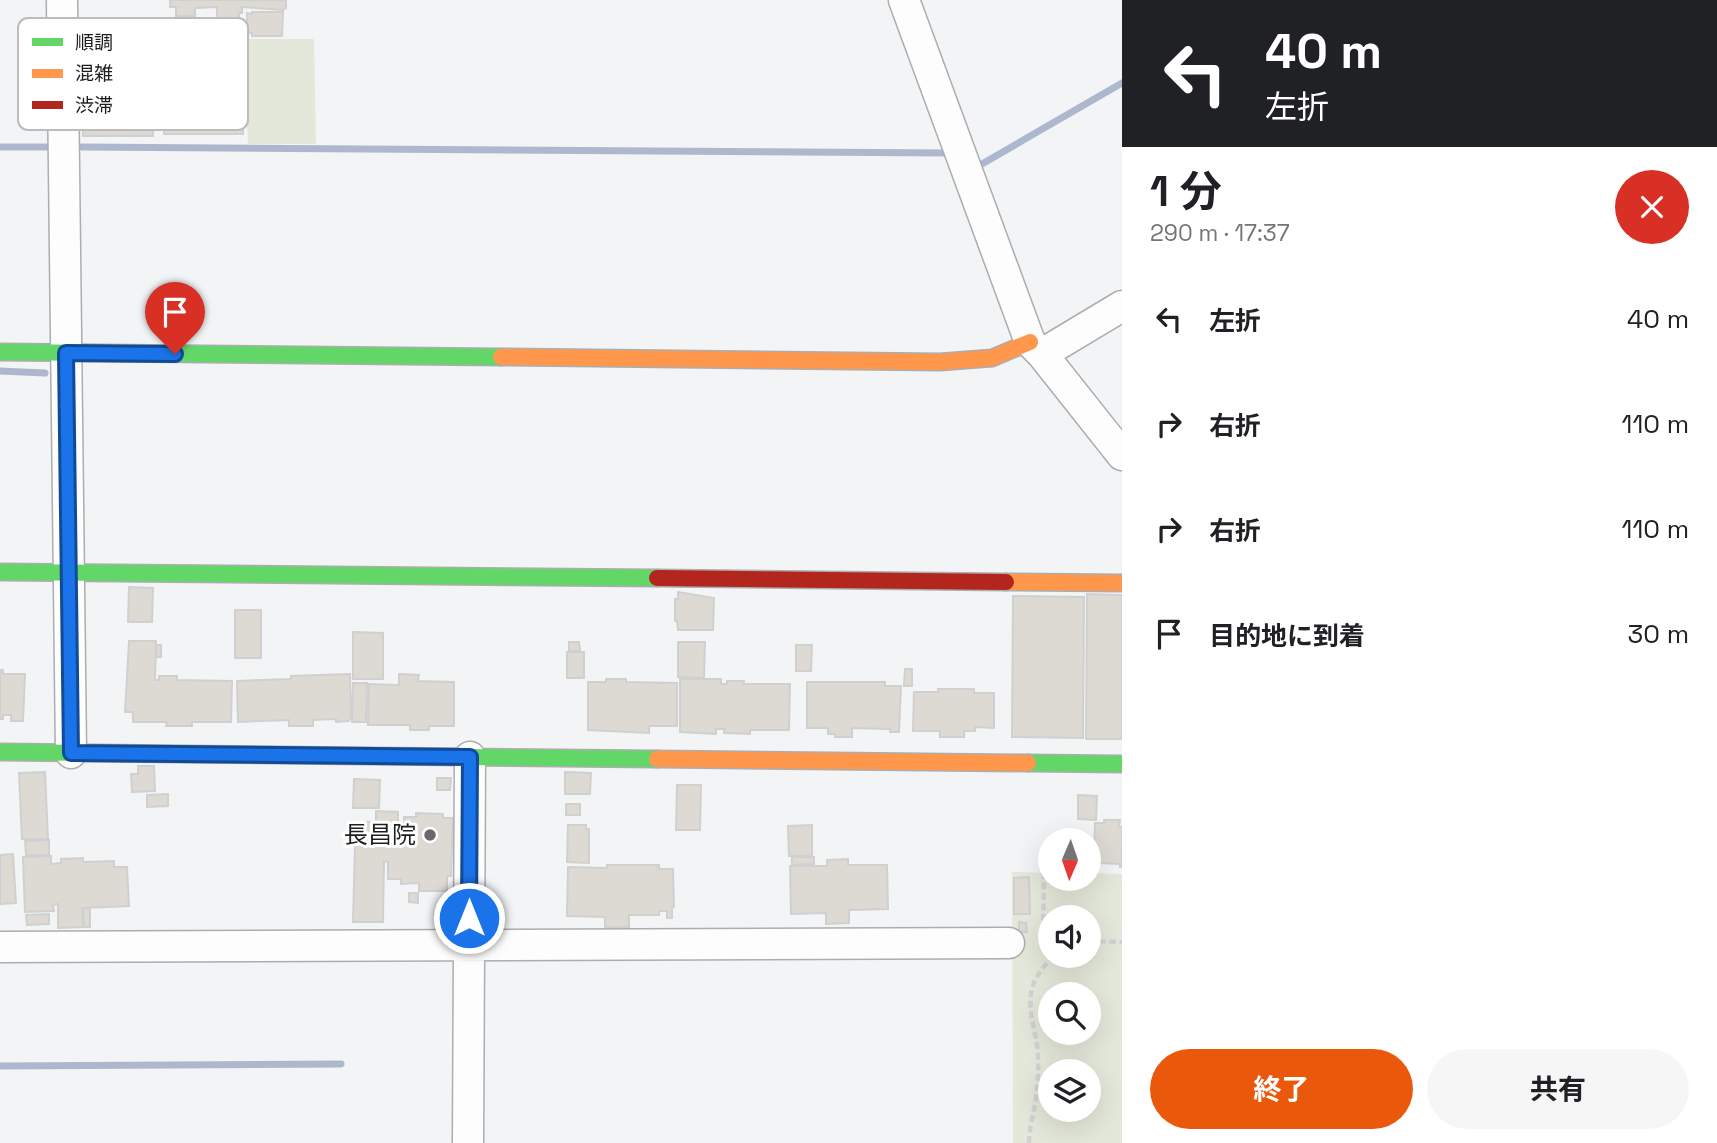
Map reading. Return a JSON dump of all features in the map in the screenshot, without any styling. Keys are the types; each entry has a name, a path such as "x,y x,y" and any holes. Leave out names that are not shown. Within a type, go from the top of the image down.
{"street":[{"path":"62,0 62,18"},
{"path":"904,0 1036,348 1122,455"},
{"path":"63,130 71,753"},
{"path":"0,352 940,362 992,358 1036,348 1122,306"},
{"path":"0,572 1122,583"},
{"path":"0,752 1122,764"},
{"path":"467,1143 470,757"},
{"path":"0,947 1009,943"}],"path":[{"path":"1101,942 1122,942"},
{"path":"1029,1143 1037,1090 1037,1048 1030,1020 1030,999 1034,983 1044,968"}],"shaded area":[{"path":"248,39 314,39 316,144 248,144"},
{"path":"1012,872 1038,873 1038,891 1101,891 1101,873 1122,874 1122,1143 1013,1143"}],"building":[{"path":"170,0 286,0 286,8 283,10 242,7 239,18 217,18 217,7 195,8 195,16 176,16 176,7 170,7"},
{"path":"283,12 282,36 252,36 252,33 248,33 247,13"},
{"path":"83,130 153,130 153,136 83,136"},
{"path":"164,130 243,130 243,134 164,134"},
{"path":"129,587 153,588 152,622 128,622"},
{"path":"678,592 714,598 713,630 678,630 675,621 675,599 678,599"},
{"path":"1087,594 1122,595 1122,739 1086,739"},
{"path":"1013,596 1084,597 1083,738 1012,737"},
{"path":"235,610 261,610 261,658 235,658"},
{"path":"353,632 383,633 383,679 353,679"},
{"path":"129,641 156,641 155,680 159,680 159,676 177,676 177,680 232,681 231,722 192,722 192,726 166,726 167,722 133,722 133,712 125,712"},
{"path":"569,642 579,642 580,651 569,651"},
{"path":"678,642 705,642 704,678 678,677"},
{"path":"156,645 161,645 161,657 156,656"},
{"path":"796,645 812,645 811,671 796,671"},
{"path":"567,652 584,652 584,678 567,678"},
{"path":"905,669 912,669 912,686 904,686"},
{"path":"0,670 3,670 3,674 25,674 23,721 11,721 11,715 3,715 3,719 0,719"},
{"path":"350,674 349,721 313,720 313,726 289,726 289,720 238,722 237,681"},
{"path":"399,674 419,675 418,681 454,682 454,726 429,726 429,730 410,730 410,725 368,725 369,684 399,685"},
{"path":"606,679 677,683 677,726 649,726 649,733 588,730 588,682 606,682"},
{"path":"680,679 721,679 721,684 727,684 727,681 744,681 743,684 790,684 789,730 750,730 750,734 724,733 724,729 716,729 716,734 680,732"},
{"path":"807,682 885,682 885,686 901,686 899,732 890,732 890,729 852,728 852,737 835,737 835,734 828,734 828,728 807,728"},
{"path":"353,683 367,683 366,722 352,722"},
{"path":"938,689 974,689 974,693 994,693 994,728 975,727 975,731 964,731 964,737 940,737 940,731 913,731 914,692 938,692"},
{"path":"138,766 154,766 155,791 132,792 131,774 138,774"},
{"path":"45,772 48,839 22,839 19,773"},
{"path":"565,772 591,773 590,794 565,794"},
{"path":"437,778 451,778 450,790 437,790"},
{"path":"354,779 380,780 379,808 353,808"},
{"path":"677,785 701,785 700,830 676,830"},
{"path":"168,794 168,806 147,807 147,795"},
{"path":"1078,795 1097,796 1096,820 1078,819"},
{"path":"566,804 580,804 580,815 566,815"},
{"path":"376,811 398,812 398,824 404,825 404,817 416,817 416,813 443,814 443,818 453,818 451,876 447,876 447,891 419,891 419,883 401,884 401,879 388,879 388,862 384,861 383,922 353,922 353,822 376,822"},
{"path":"1104,820 1120,820 1122,867 1120,864 1101,863 1101,828 1095,828 1095,823 1104,823"},
{"path":"568,825 586,825 586,829 589,829 589,863 567,862"},
{"path":"812,825 812,856 789,856 788,826"},
{"path":"49,840 49,855 26,855 25,841"},
{"path":"13,854 16,903 0,904 0,855"},
{"path":"51,856 51,864 61,863 61,859 83,858 83,862 114,861 114,867 127,867 129,906 82,908 83,927 58,928 58,904 53,905 54,911 25,912 23,857"},
{"path":"792,857 814,857 814,864 792,865"},
{"path":"848,859 848,865 887,865 888,909 849,910 849,923 826,924 826,913 791,914 790,866 827,866 827,860"},
{"path":"607,865 659,865 659,869 673,869 672,918 667,918 667,911 659,911 659,915 629,915 629,927 605,927 605,917 567,916 568,867 607,868"},
{"path":"1029,877 1030,914 1014,914 1014,878"},
{"path":"409,893 418,893 418,903 409,902"},
{"path":"90,908 90,927 84,927 83,909"},
{"path":"49,914 49,924 27,925 26,915"},
{"path":"1019,922 1026,923 1027,932 1019,932"}],"waterway":[{"path":"982,164 1122,83"},
{"path":"0,147 47,147"},
{"path":"82,147 948,153"},
{"path":"0,371 45,373"},
{"path":"0,1066 341,1064"}],"traffic: fast":[{"path":"0,352 501,357"},
{"path":"0,572 657,578"},
{"path":"0,752 657,759"},
{"path":"1028,763 1122,764"}],"traffic: slow":[{"path":"501,357 940,362 992,358 1030,342"},
{"path":"1006,582 1122,583"},
{"path":"657,759 1028,763"}],"traffic: jam":[{"path":"657,578 1006,582"}],"place":[{"name":"長昌院","path":"430,835"}],"route":[{"path":"175,354 66,353 71,753 470,757 469,918"}]}
